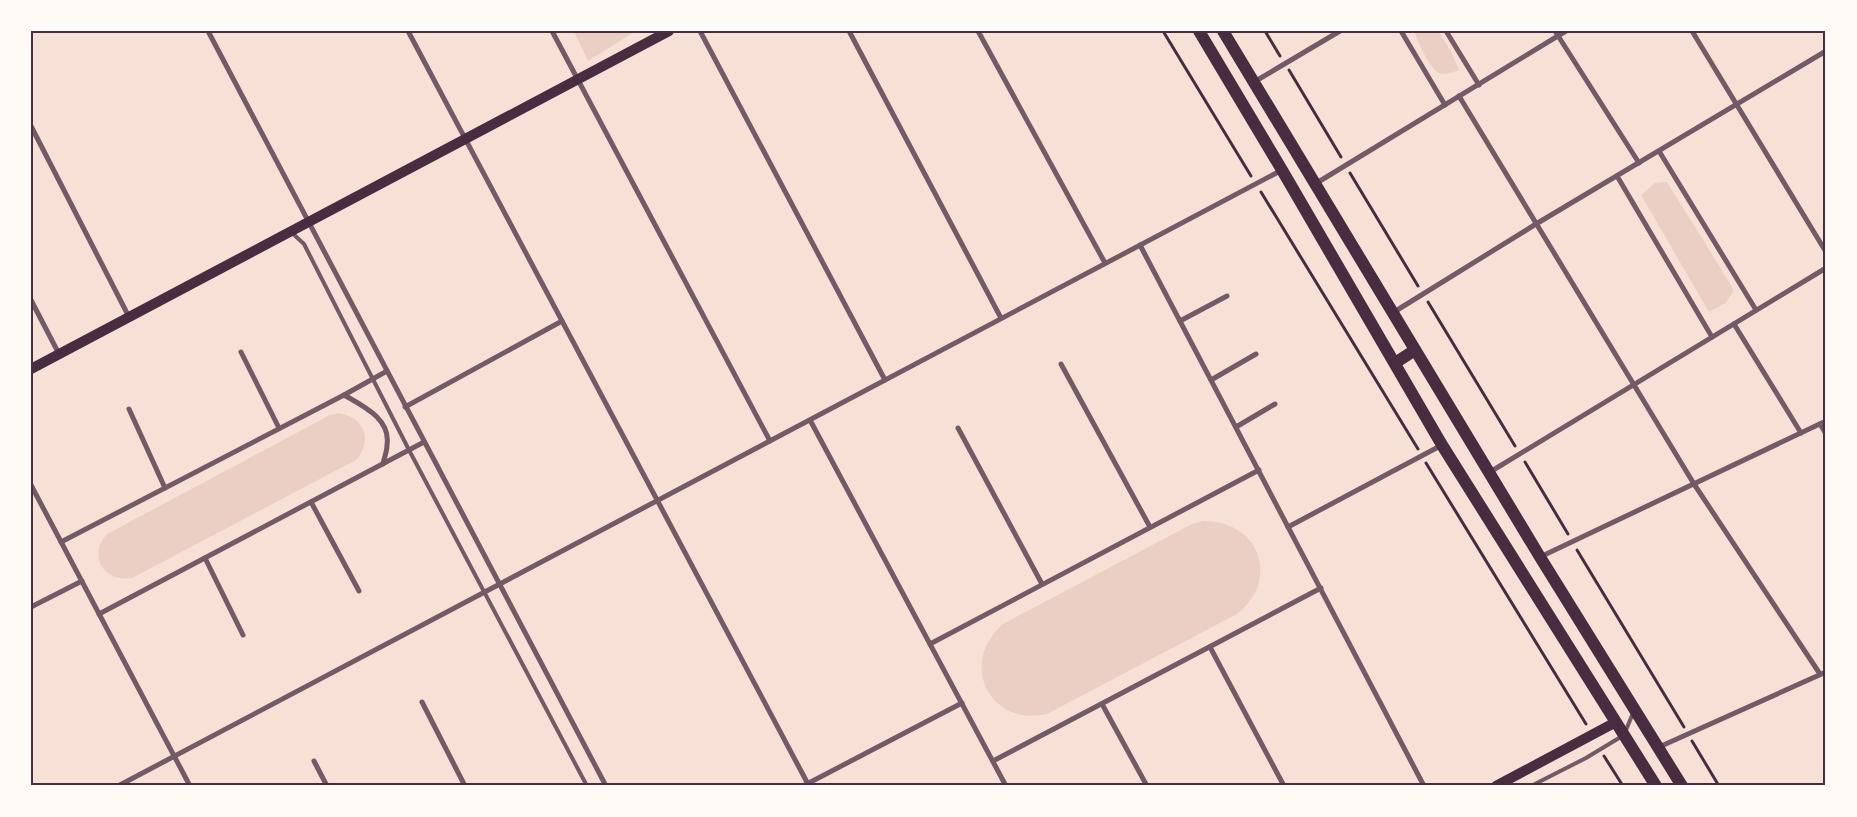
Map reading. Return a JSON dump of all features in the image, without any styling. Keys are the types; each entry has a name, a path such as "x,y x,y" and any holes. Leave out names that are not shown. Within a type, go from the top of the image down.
{"main road":[{"path":"31,369 669,31"},
{"path":"1199,31 1442,444 1656,786"},
{"path":"1223,31 1540,557 1682,786"},
{"path":"1395,363 1415,350"},
{"path":"1496,786 1616,722 1634,709"}],"street":[{"path":"208,31 606,786"},
{"path":"408,31 807,785 962,703"},
{"path":"552,31 770,441"},
{"path":"700,31 885,380"},
{"path":"850,31 1001,318"},
{"path":"978,31 1105,264"},
{"path":"1254,82 1340,31"},
{"path":"1401,31 1445,105"},
{"path":"1446,31 1479,85"},
{"path":"1315,184 1479,85 1557,34 1566,31"},
{"path":"1692,31 1826,252"},
{"path":"1557,34 1639,163"},
{"path":"1392,313 1536,224 1826,51"},
{"path":"1459,96 1694,484 1823,673 1659,747"},
{"path":"31,126 129,317"},
{"path":"1659,151 1756,310"},
{"path":"118,786 1282,170"},
{"path":"1617,176 1712,337"},
{"path":"1140,245 1424,786"},
{"path":"1490,472 1826,268"},
{"path":"1180,321 1227,296"},
{"path":"31,300 59,354"},
{"path":"405,407 562,321"},
{"path":"1734,324 1801,433"},
{"path":"241,352 279,428"},
{"path":"1211,380 1256,354"},
{"path":"1061,364 1150,527"},
{"path":"62,542 344,395 386,371"},
{"path":"344,395 368,408 384,424 388,443 383,464"},
{"path":"1236,427 1275,404"},
{"path":"129,409 165,488"},
{"path":"810,420 1006,786"},
{"path":"1540,557 1823,423 1826,434"},
{"path":"958,428 1042,584"},
{"path":"99,614 424,442"},
{"path":"1288,527 1442,444"},
{"path":"930,644 1259,470"},
{"path":"31,485 190,786"},
{"path":"311,502 359,591"},
{"path":"205,558 243,635"},
{"path":"31,608 82,581"},
{"path":"993,761 1321,588"},
{"path":"1210,647 1284,786"},
{"path":"422,702 465,786"},
{"path":"1102,704 1147,786"},
{"path":"314,761 327,786"}],"lane":[{"path":"291,232 304,244 409,450 587,786"},
{"path":"1531,786 1624,735 1634,709"}],"path":[{"path":"1163,31 1592,735"},
{"path":"1265,31 1719,786"},
{"path":"1600,749 1623,786"}],"shaded area":[{"path":"574,31 633,31 634,32 588,61"},
{"path":"1414,31 1438,31 1451,51 1459,70 1444,74 1435,70 1424,54"},
{"path":"1667,182 1734,290 1726,303 1709,312 1641,195 1655,183"},
{"path":"339,413 355,420 364,431 364,445 356,460 132,578 113,576 102,566 99,559 99,551 101,542 107,534 330,415"},
{"path":"1203,521 1222,523 1238,530 1250,541 1258,554 1260,569 1258,585 1250,600 1237,614 1047,714 1027,715 1009,711 996,702 986,688 982,673 983,656 990,640 1003,624 1192,524"}]}
